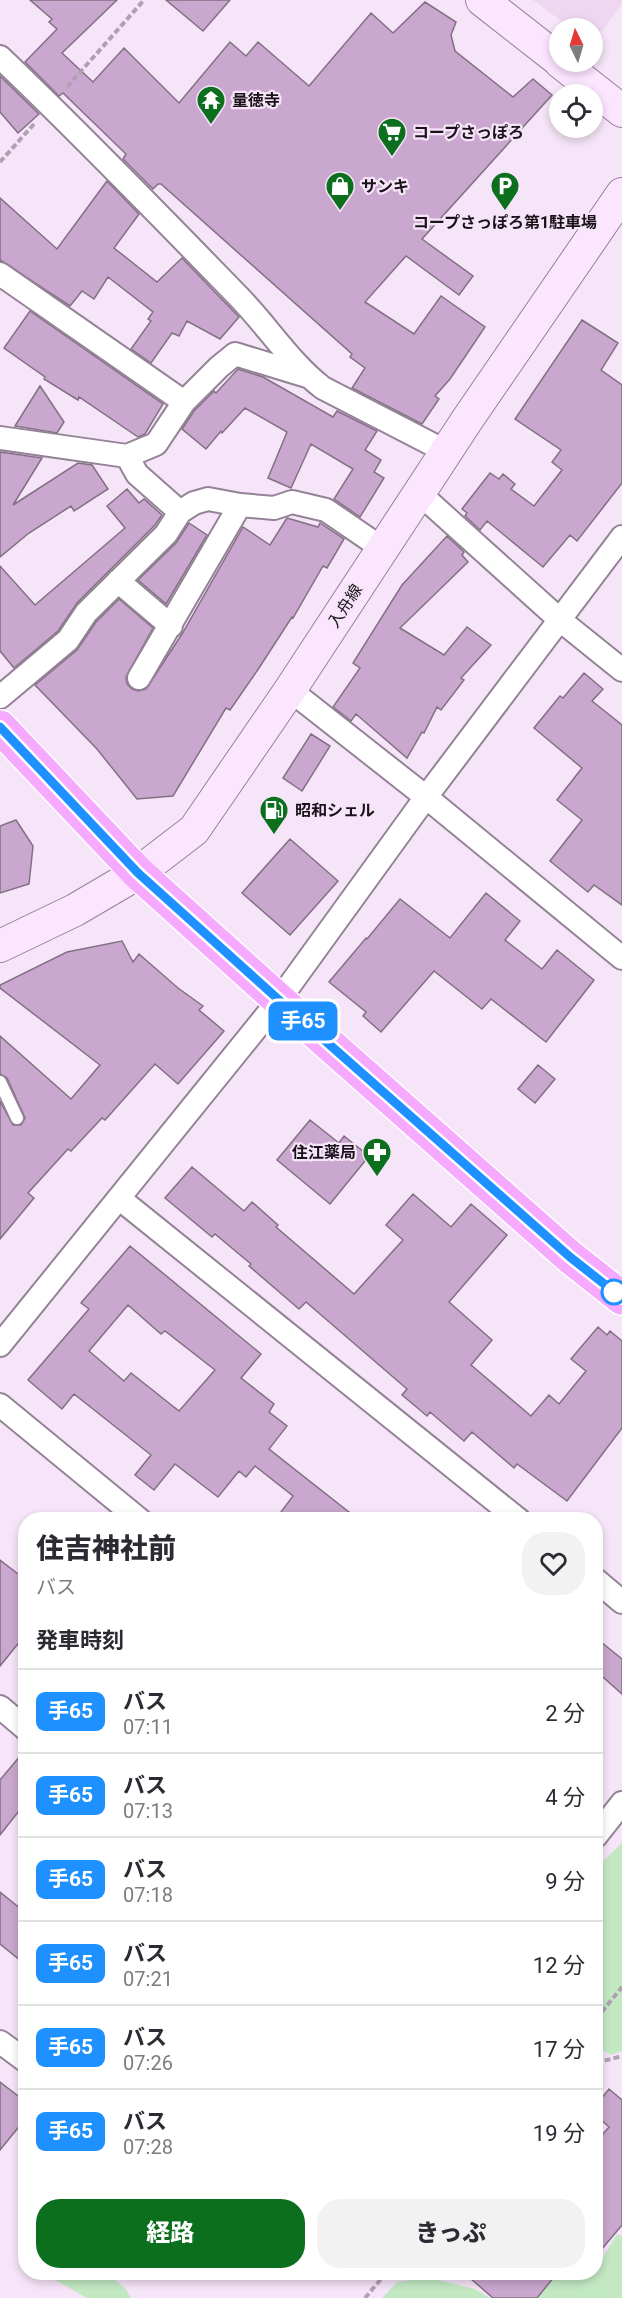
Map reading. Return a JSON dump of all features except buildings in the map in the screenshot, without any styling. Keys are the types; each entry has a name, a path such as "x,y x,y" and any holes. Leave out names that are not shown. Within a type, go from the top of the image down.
{"highway":[{"path":"0,727 138,873 570,1257 622,1298"}],"street":[{"path":"482,0 549,52"},
{"path":"0,57 51,105 250,308 307,376 323,388 447,452"},
{"path":"574,72 622,111"},
{"name":"入舟線","path":"0,946 75,910 138,873 194,830 622,194"},
{"path":"0,274 184,402"},
{"path":"0,438 127,456 156,444 184,402 235,354 307,376"},
{"path":"127,456 137,474 180,512"},
{"path":"419,493 560,620 622,670"},
{"path":"0,698 68,640 86,613 166,534 180,512 194,504 208,499 274,508 292,502 326,510 383,549"},
{"path":"139,678 240,505"},
{"path":"0,1345 279,1000 426,797 622,537"},
{"path":"118,581 171,626"},
{"path":"290,690 426,797 622,958"},
{"path":"120,1199 509,1512"},
{"path":"0,1406 130,1512"},
{"path":"603,1586 622,1602"},
{"path":"0,1707 18,1722"},
{"path":"603,1827 622,1803"}],"lane":[{"path":"0,1082 17,1118"}],"path":[{"path":"0,162 144,0"},
{"path":"603,2010 622,1987"},
{"path":"603,2061 622,2056"},
{"path":"365,2298 380,2280"}],"shaded area":[{"path":"533,0 622,0 622,4 603,30 603,18 557,18"}],"green space":[{"path":"622,1843 622,2051 611,2055 603,2050 603,1861"},
{"path":"617,2234 622,2236 622,2298 518,2298 522,2280 603,2280 603,2257"},
{"path":"55,2280 115,2280 126,2289 131,2298 87,2298"},
{"path":"438,2280 475,2289 490,2298 382,2298 397,2282"}],"bus line":[{"name":"手65","path":"0,727 138,873 570,1257 622,1298"}],"place":[{"name":"量徳寺","path":"211,126"},
{"name":"コープさっぽろ","path":"392,158"},
{"name":"サンキ","path":"340,212"},
{"name":"コープさっぽろ第1駐車場","path":"505,212"},
{"name":"昭和シェル","path":"274,836"},
{"name":"住江薬局","path":"377,1178"}]}
